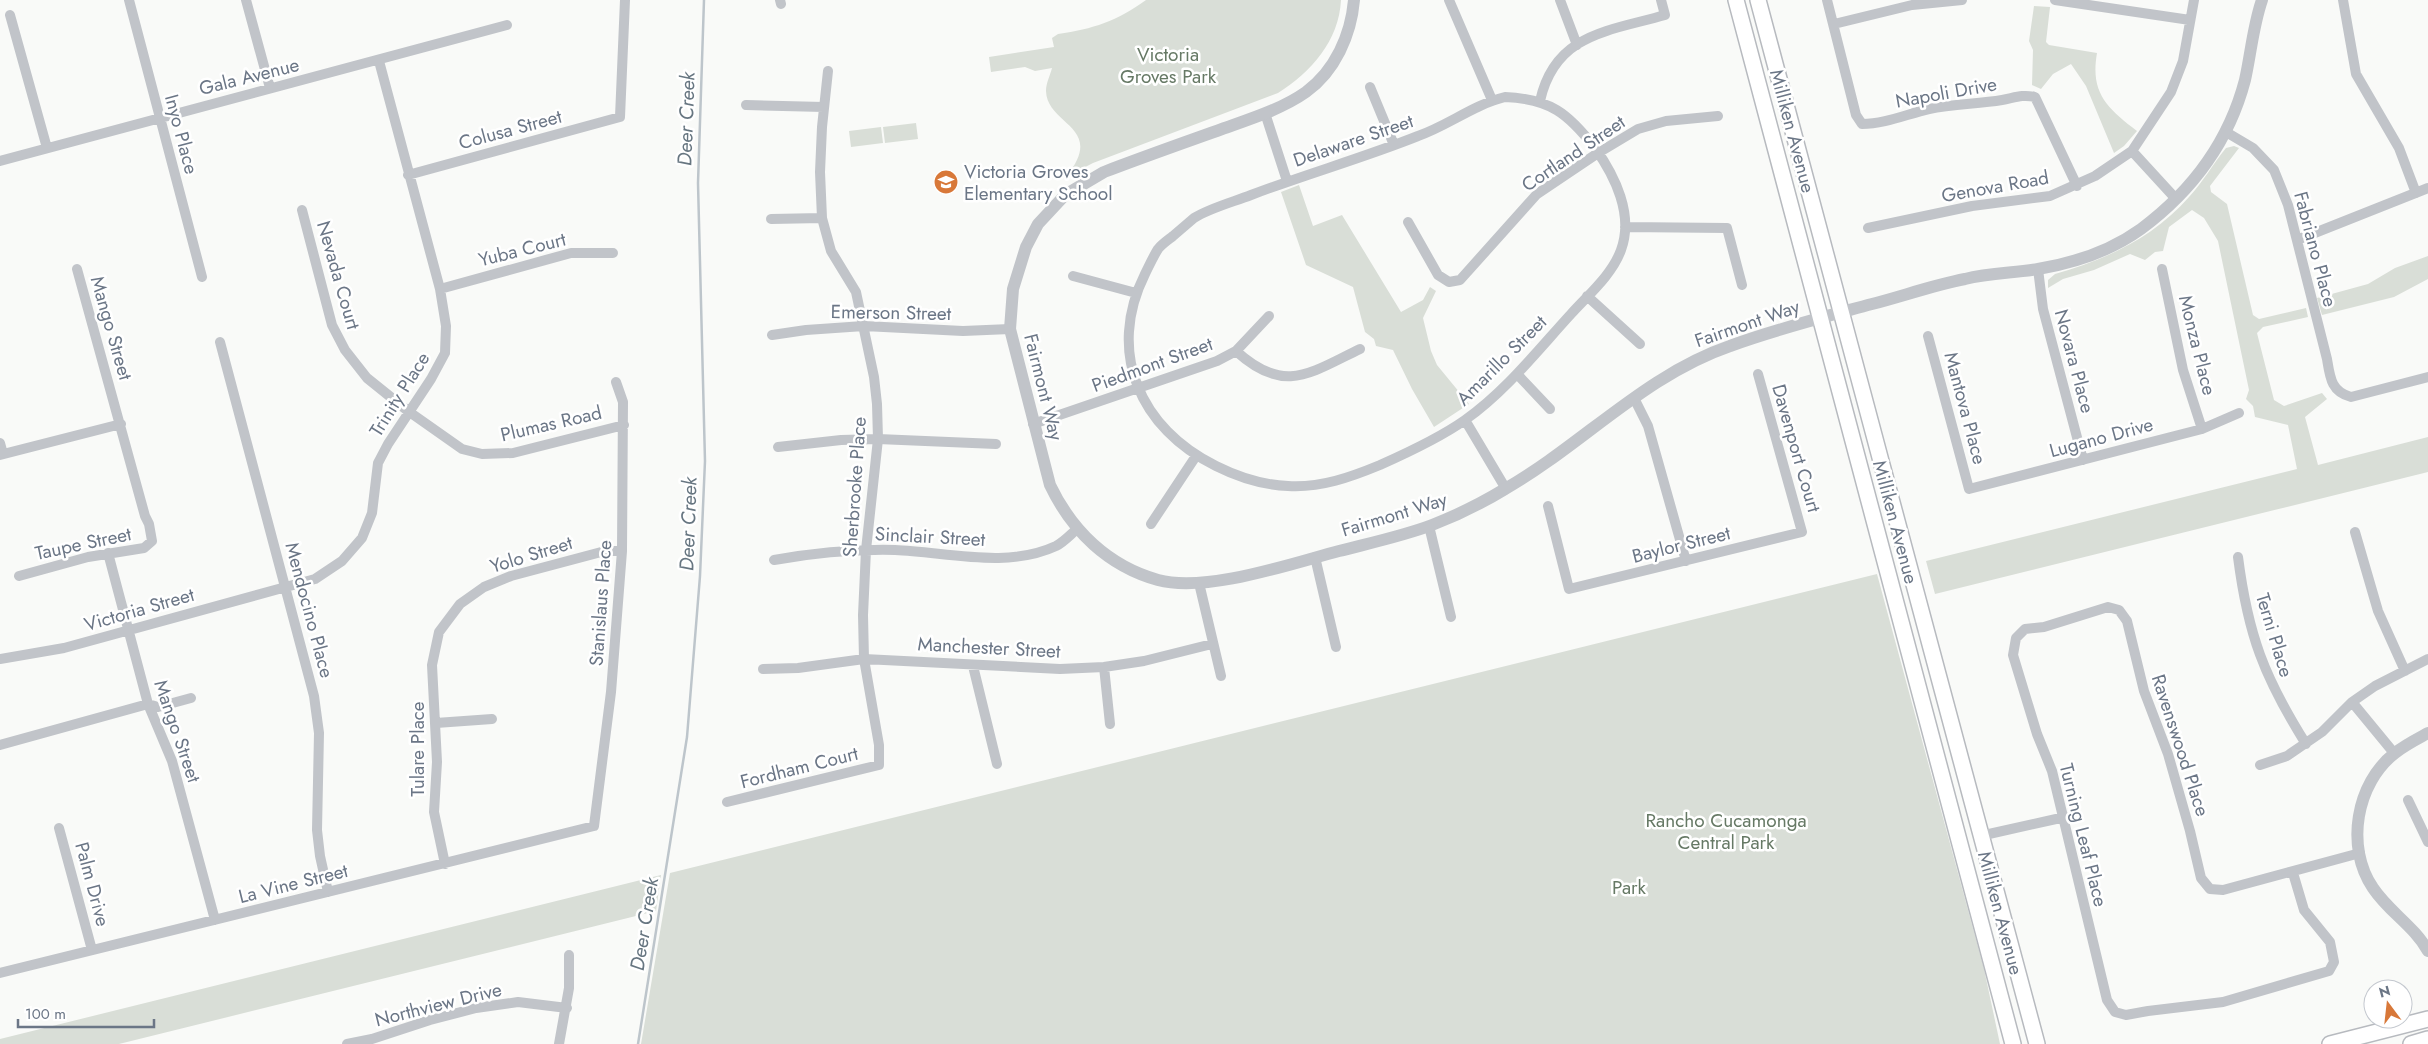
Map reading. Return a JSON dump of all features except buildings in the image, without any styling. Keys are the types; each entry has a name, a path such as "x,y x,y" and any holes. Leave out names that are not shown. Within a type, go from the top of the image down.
{"main road":[{"name":"Milliken Avenue","path":"1736,0 2013,1044"},
{"name":"Milliken Avenue","path":"1758,0 2037,1044"},
{"path":"2330,1044 2428,1019"},
{"path":"2411,1044 2428,1040"}],"street":[{"name":"Inyo Place","path":"129,0 202,277"},
{"path":"246,0 270,88"},
{"name":"Colusa Street","path":"408,175 620,117 625,0"},
{"name":"Fairmont Way","path":"1354,0 1353,15 1342,49 1328,70 1306,92 1265,113 1104,172 1065,195 1038,224 1026,246 1013,289 1010,329 1050,485 1061,508 1076,529 1100,552 1129,569 1160,580 1199,583 1315,557 1429,526 1474,507 1531,474 1634,398 1687,365 1724,348 1820,318 1962,279 2000,272 2038,269 2078,260 2112,246 2140,230 2176,199 2205,166 2226,132 2245,79 2255,19 2262,0"},
{"path":"1449,0 1492,100"},
{"path":"1560,0 1577,45"},
{"path":"1540,101 1544,83 1567,51 1594,34 1665,15 1661,0"},
{"path":"1827,0 1834,24 1912,5 1962,0"},
{"path":"2055,0 2099,3 2190,20"},
{"name":"Genova Road","path":"1868,228 1972,206 2050,196 2077,186 2132,151 2171,92 2184,60 2194,0"},
{"path":"2343,0 2356,74 2399,148 2416,193"},
{"path":"10,15 47,148"},
{"name":"Napoli Drive","path":"1834,24 1856,115 1862,124 1877,124 1931,108 2004,100 2024,94 2035,97 2077,186"},
{"name":"Gala Avenue","path":"0,160 507,25"},
{"name":"Trinity Place","path":"286,586 314,579 342,561 362,538 372,514 378,463 445,353 446,326 440,288 408,175 379,60"},
{"name":"Sherbrooke Place","path":"828,71 820,172 822,218 831,251 856,292 875,386 878,438 866,550 863,615 864,658 879,746 879,765"},
{"path":"1370,87 1394,145"},
{"name":"Delaware Street","path":"1138,388 1132,370 1128,338 1129,317 1136,293 1159,247 1197,216 1287,181 1394,145 1444,125 1467,110 1505,97 1540,101 1560,110 1576,123 1598,153"},
{"path":"746,105 824,107"},
{"path":"1265,113 1287,181"},
{"name":"Cortland Street","path":"1408,222 1438,275 1449,282 1460,280 1537,194 1598,153 1638,129 1666,121 1718,116"},
{"name":"Fabriano Place","path":"2226,132 2253,148 2274,170 2288,205 2327,359 2331,382 2341,395 2351,397 2428,377"},
{"path":"2132,151 2176,199"},
{"name":"Amarillo Street","path":"1138,388 1148,408 1161,426 1177,442 1196,456 1230,473 1266,484 1289,486 1313,485 1338,481 1390,461 1465,420 1517,374 1609,271 1621,249 1625,227 1623,203 1613,179 1598,153"},
{"path":"2297,240 2428,188"},
{"name":"Nevada Court","path":"302,210 332,325 338,338 356,366 367,378 408,412"},
{"path":"771,219 822,218"},
{"path":"1625,227 1727,228 1742,284"},
{"name":"Yuba Court","path":"440,288 571,253 614,253"},
{"name":"Mango Street","path":"77,269 152,541"},
{"name":"Novara Place","path":"2038,269 2043,309 2083,460"},
{"name":"Monza Place","path":"2162,269 2183,370 2202,429"},
{"path":"1074,276 1136,293"},
{"path":"1587,296 1640,344"},
{"name":"Piedmont Street","path":"1033,424 1216,361 1236,351 1269,316"},
{"name":"Emerson Street","path":"772,335 806,330 864,326 963,331 1010,329"},
{"name":"Mantova Place","path":"1928,336 1970,489"},
{"name":"Mendocino Place","path":"220,342 314,696 319,733 317,830 320,856 328,892"},
{"path":"1236,351 1250,364 1267,373 1285,377 1299,377 1360,349"},
{"path":"1517,374 1550,409"},
{"name":"Davenport Court","path":"1758,374 1802,532"},
{"name":"Stanislaus Place","path":"594,826 611,692 622,551 624,425 623,402 616,382"},
{"path":"1634,398 1648,426 1686,561"},
{"name":"Plumas Road","path":"408,412 462,449 482,454 513,453 624,425"},
{"name":"Lugano Drive","path":"1970,489 2202,429 2239,413"},
{"path":"1465,420 1506,489"},
{"path":"0,443 2,455 121,424"},
{"path":"778,447 878,438 996,444"},
{"path":"1151,524 1196,456"},
{"name":"Baylor Street","path":"1548,506 1569,590 1802,532"},
{"path":"1429,526 1451,617"},
{"name":"Sinclair Street","path":"774,560 809,554 866,550 989,557 1023,556 1057,546 1076,529"},
{"path":"2355,532 2378,611 2405,671"},
{"name":"Taupe Street","path":"19,576 108,553 144,548 152,541"},
{"name":"Yolo Street","path":"439,632 460,604 484,587 511,576 605,551 622,551"},
{"name":"Mango Street","path":"108,553 148,704 172,761 215,920"},
{"path":"1315,557 1336,647"},
{"name":"Terni Place","path":"2238,557 2249,624 2259,656 2279,701 2306,744"},
{"path":"1199,583 1221,676"},
{"name":"Victoria Street","path":"0,659 64,648 286,586"},
{"name":"Ravenswood Place","path":"2016,638 2025,629 2044,627 2108,607 2119,610 2127,620 2144,691 2168,754 2190,831 2200,878 2210,889 2223,890 2293,873"},
{"name":"Tulare Place","path":"439,632 432,665 437,762 434,812 444,864"},
{"name":"Turning Leaf Place","path":"2016,638 2013,655 2037,734 2052,771 2065,817 2075,870 2107,1000 2115,1012 2126,1015 2223,1002 2318,976 2328,971 2334,962 2330,942 2304,910 2293,873"},
{"name":"Manchester Street","path":"763,669 798,668 864,658 920,660 973,666 1060,669 1104,667 1144,661 1212,644"},
{"path":"2260,765 2287,756 2322,732 2352,702 2375,686 2428,659"},
{"path":"973,666 997,764"},
{"path":"1104,667 1110,724"},
{"path":"0,745 148,704 158,707 192,698"},
{"path":"2352,702 2394,753"},
{"path":"436,723 492,719"},
{"path":"2428,734 2394,753 2378,771 2368,787 2361,805 2358,838 2360,853 2372,886 2381,899 2413,931 2428,951"},
{"name":"Fordham Court","path":"727,802 879,765"},
{"path":"2408,800 2428,842"},
{"path":"1980,836 2065,817"},
{"name":"La Vine Street","path":"0,973 594,826"},
{"name":"Palm Drive","path":"60,828 92,950"},
{"path":"2293,873 2360,853"},
{"path":"559,1044 567,1008 569,955"},
{"name":"Northview Drive","path":"347,1044 372,1039 430,1020 476,1008 518,1002 567,1008"}],"green space":[{"name":"Victoria Groves Park","path":"1146,0 1341,0 1335,29 1321,54 1290,85 1278,93 1093,163 1066,177 1077,160 1080,147 1078,137 1072,128 1055,112 1049,103 1046,88 1052,68 1035,71 1025,67 991,72 989,57 1054,47 1052,38 1058,34 1082,30 1115,19"},
{"path":"2034,6 2050,7 2046,42 2049,45 2097,53 2096,79 2103,98 2117,115 2137,131 2124,146 2114,153 2086,86 2071,64 2053,74 2041,89 2032,85 2033,50 2029,41"},
{"path":"916,123 918,139 885,143 883,127"},
{"path":"881,127 883,143 851,147 849,131"},
{"path":"2234,146 2239,148 2210,186 2211,192 2227,204 2253,315 2259,319 2306,308 2308,317 2263,327 2257,333 2274,400 2284,406 2322,393 2327,399 2305,417 2318,465 2428,437 2428,472 1935,594 1926,561 2297,469 2288,425 2255,417 2253,406 2246,399 2249,390 2218,241 2204,218 2192,210 2169,227 2163,251 2155,252 2145,260 2130,254 2094,270 2063,279 2048,288 2048,280 2055,274 2111,254 2145,235 2160,224 2194,191 2226,148"},
{"path":"1299,185 1313,226 1342,215 1401,312 1423,300 1430,287 1436,291 1423,318 1431,351 1437,365 1469,404 1434,427 1412,389 1393,350 1376,346 1374,339 1365,332 1353,287 1306,265 1281,192"},
{"path":"2428,256 2428,279 2394,297 2322,315 2317,298 2368,284 2395,268"},
{"name":"Rancho Cucamonga Central Park","path":"1877,574 1984,969 2000,1044 641,1044 670,873"},
{"path":"661,875 656,911 119,1044 0,1044 0,1039"}],"waterway":[{"name":"Deer Creek","path":"638,1044 687,737 700,576 705,461 698,183 704,0"}],"place":[{"name":"Victoria Groves Elementary School","path":"946,182"}],"park label":[{"name":"Park","path":"1629,887"}]}
